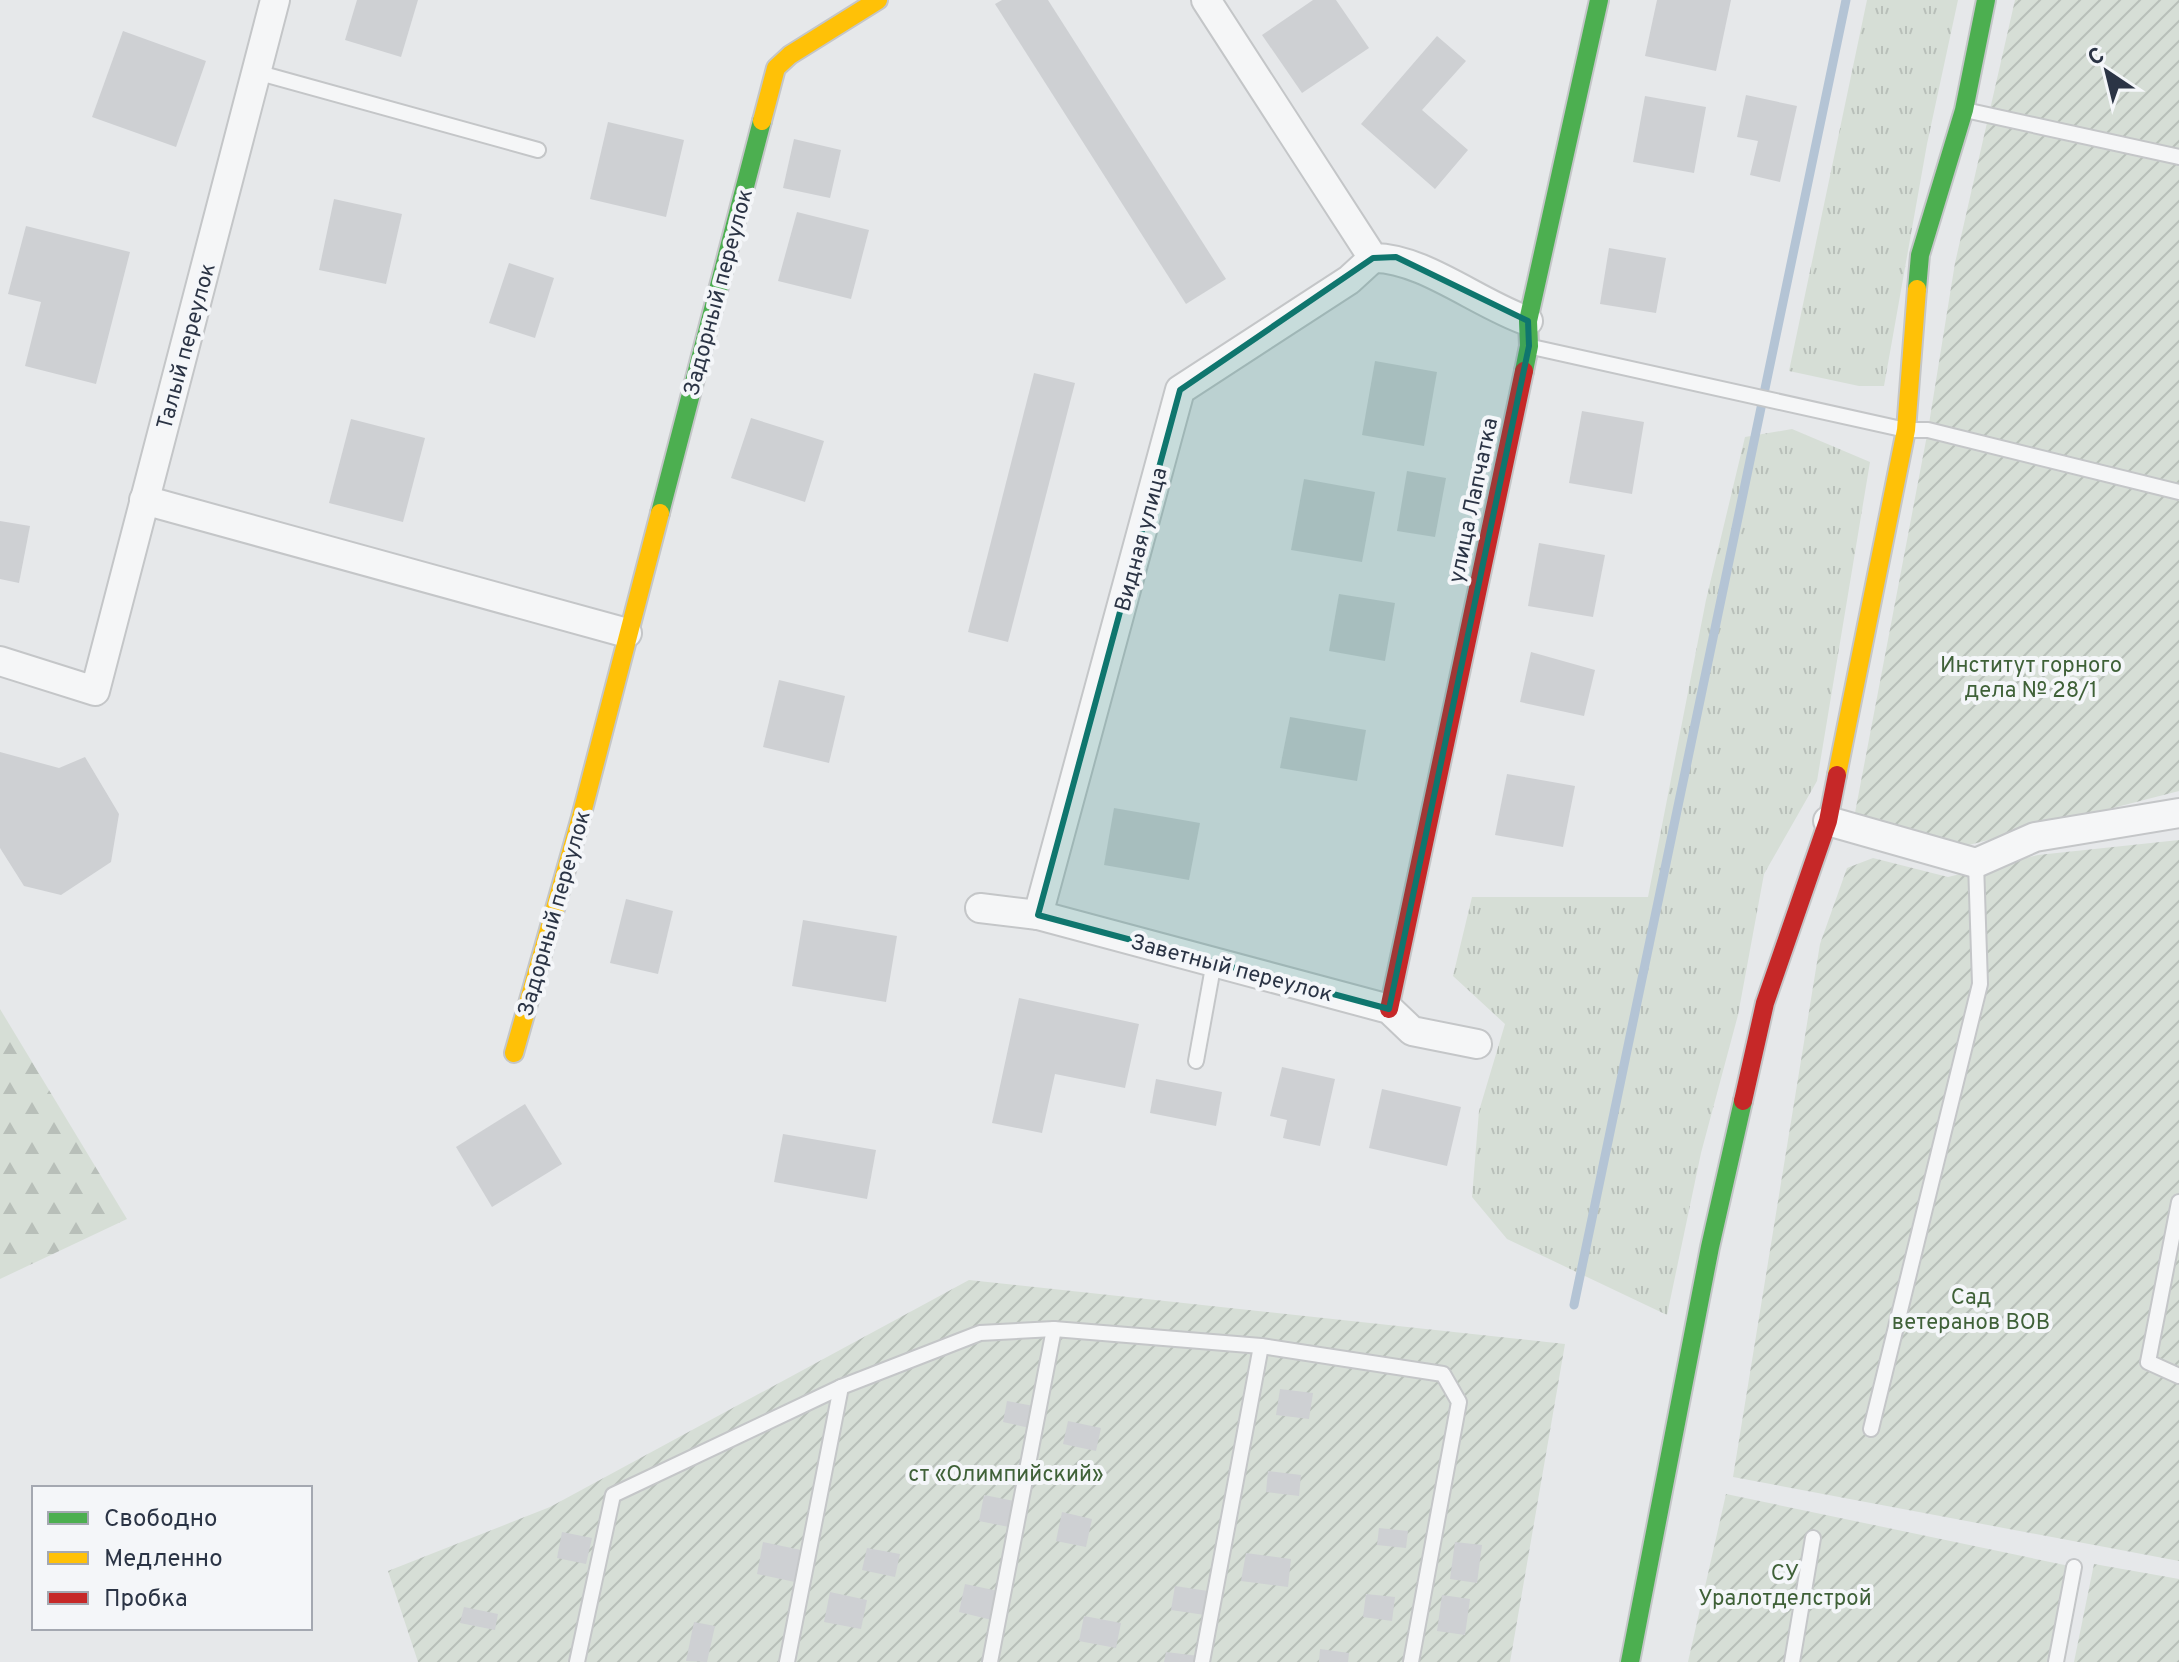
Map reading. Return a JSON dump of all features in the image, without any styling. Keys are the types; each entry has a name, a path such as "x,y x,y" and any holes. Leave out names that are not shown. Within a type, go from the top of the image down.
{"street":[{"name":"Талый переулок","path":"0,661 95,691 275,0"},
{"name":"Задорный переулок","path":"514,1053 581,817 776,68 790,55 878,0"},
{"path":"1206,0 1373,258 1396,257 1504,313 1529,334"},
{"name":"улица Лапчатка","path":"1389,1009 1599,0"},
{"path":"1630,1662 1710,1247 1762,1019 1828,821 1906,430 1920,255 1964,110 1986,0"},
{"name":"Видная улица","path":"1038,915 1180,390 1349,280 1373,258"},
{"path":"144,500 627,633"},
{"path":"1828,821 1976,863 2035,837 2179,813"},
{"name":"Заветный переулок","path":"980,908 1038,915 1389,1009 1412,1031 1477,1044"}],"lane":[{"path":"256,72 538,150"},
{"path":"1964,110 2179,157"},
{"path":"1529,334 1906,430 1928,430 2179,492"},
{"path":"1871,1429 1980,984 1976,863"},
{"path":"1196,1061 1214,962"},
{"path":"2179,1202 2148,1362 2179,1376"},
{"path":"990,1662 1054,1329"},
{"path":"577,1662 613,1495 841,1387 980,1333 1054,1329 1261,1346 1436,1370 1449,1381 1459,1402 1411,1662"},
{"path":"1202,1662 1261,1346"},
{"path":"787,1662 841,1387"},
{"path":"1792,1662 1813,1538"},
{"path":"2056,1662 2074,1567"}],"highlighted area":[{"path":"1396,257 1528,321 1529,346 1389,1009 1038,915 1180,390 1373,258"}],"green space":[{"path":"1867,0 1958,0 1927,144 1884,386 1859,386 1789,371"},
{"name":"Институт горного дела № 28/1","path":"2015,0 2179,0 2179,791 1965,846 1854,818 1928,430 1955,263"},
{"path":"1792,429 1870,462 1817,781 1764,874 1738,1015 1701,1153 1667,1315 1507,1239 1472,1197 1479,1111 1505,1024 1453,976 1472,897 1648,897 1706,600 1745,437"},
{"name":"Сад ветеранов ВОВ","path":"2179,840 2179,1561 1733,1477 1820,944 1847,868 1873,858 1948,877 2038,855"},
{"path":"0,1009 127,1219 0,1279"},
{"name":"ст «Олимпийский»","path":"969,1280 1565,1344 1510,1662 418,1662 388,1571 550,1507"},
{"name":"СУ Уралотделстрой","path":"1726,1494 2074,1567 2053,1662 1688,1662"},
{"path":"2094,1564 2179,1579 2179,1662 2074,1662"}],"building":[{"path":"357,0 418,0 401,57 345,40"},
{"path":"1002,0 1048,0 1226,279 1186,304 995,4"},
{"path":"1313,0 1336,0 1369,48 1302,93 1262,35"},
{"path":"1657,0 1731,0 1716,71 1645,56"},
{"path":"123,31 206,61 176,147 92,117"},
{"path":"1437,36 1466,61 1422,110 1468,150 1435,189 1361,124"},
{"path":"1746,95 1797,106 1780,182 1750,175 1758,141 1737,137"},
{"path":"1645,96 1706,107 1694,173 1633,162"},
{"path":"608,122 684,140 666,217 590,199"},
{"path":"794,139 841,150 830,198 783,188"},
{"path":"334,199 402,214 386,284 319,270"},
{"path":"797,212 869,230 851,299 778,281"},
{"path":"26,226 130,252 96,384 25,366 41,302 8,294"},
{"path":"1609,248 1666,258 1656,313 1600,304"},
{"path":"509,263 554,278 535,338 489,323"},
{"path":"1375,361 1437,372 1424,446 1362,435"},
{"path":"1034,373 1075,383 1008,642 968,632"},
{"path":"1582,411 1644,422 1632,494 1569,483"},
{"path":"751,418 824,441 805,502 731,478"},
{"path":"351,419 425,438 403,522 329,503"},
{"path":"1407,471 1446,478 1435,537 1397,531"},
{"path":"1304,479 1375,492 1362,562 1291,550"},
{"path":"0,521 30,526 19,583 0,579"},
{"path":"1539,543 1605,555 1593,617 1528,606"},
{"path":"1339,594 1395,603 1385,661 1329,651"},
{"path":"1531,652 1595,670 1584,716 1520,702"},
{"path":"779,680 845,696 829,763 763,747"},
{"path":"1290,717 1366,730 1357,781 1280,768"},
{"path":"0,752 59,768 85,757 119,814 111,862 61,895 24,886 0,848"},
{"path":"1507,774 1575,786 1563,847 1495,835"},
{"path":"1114,808 1200,823 1189,880 1104,865"},
{"path":"626,899 673,911 658,974 610,963"},
{"path":"803,920 897,936 886,1002 792,986"},
{"path":"1019,998 1139,1024 1125,1088 1055,1074 1042,1133 992,1123"},
{"path":"1282,1067 1335,1079 1320,1146 1283,1138 1287,1120 1270,1116"},
{"path":"1156,1079 1222,1092 1216,1126 1150,1113"},
{"path":"1382,1089 1461,1107 1447,1166 1369,1148"},
{"path":"525,1104 562,1164 492,1207 456,1147"},
{"path":"783,1134 876,1150 867,1199 774,1182"},
{"path":"1280,1389 1313,1393 1309,1419 1276,1415"},
{"path":"1007,1401 1034,1406 1030,1428 1003,1422"},
{"path":"1068,1421 1101,1428 1096,1451 1063,1444"},
{"path":"1268,1471 1301,1475 1299,1496 1266,1492"},
{"path":"984,1495 1019,1502 1014,1528 979,1521"},
{"path":"1062,1512 1092,1519 1086,1547 1056,1541"},
{"path":"1379,1528 1408,1531 1406,1548 1377,1545"},
{"path":"562,1532 592,1538 586,1564 557,1558"},
{"path":"763,1542 801,1550 795,1582 757,1574"},
{"path":"1455,1542 1482,1545 1477,1583 1450,1579"},
{"path":"867,1548 900,1554 895,1577 862,1570"},
{"path":"1246,1553 1291,1559 1288,1587 1241,1581"},
{"path":"965,1584 998,1591 992,1620 959,1612"},
{"path":"1175,1586 1208,1591 1205,1615 1171,1610"},
{"path":"830,1592 867,1600 861,1629 824,1622"},
{"path":"1366,1594 1395,1597 1392,1621 1363,1617"},
{"path":"1442,1595 1470,1599 1465,1635 1437,1631"},
{"path":"464,1607 498,1614 495,1630 460,1623"},
{"path":"1084,1616 1121,1623 1116,1648 1079,1641"},
{"path":"694,1622 715,1626 707,1662 686,1661"},
{"path":"1320,1649 1349,1653 1348,1662 1319,1662"},
{"path":"1166,1652 1199,1656 1198,1662 1164,1662"}],"waterway":[{"path":"1574,1305 1846,0"}],"traffic: fast":[{"path":"1524,371 1529,346 1528,321 1599,0"},
{"path":"1917,289 1920,255 1964,110 1986,0"},
{"path":"660,513 762,121"},
{"path":"1630,1662 1710,1247 1743,1101"}],"traffic: slow":[{"path":"762,121 776,68 790,55 878,0"},
{"path":"1837,775 1906,430 1917,289"},
{"path":"514,1053 581,817 660,513"}],"traffic: jam":[{"path":"1389,1009 1524,371"},
{"path":"1743,1101 1765,1003 1828,821 1837,775"}]}
